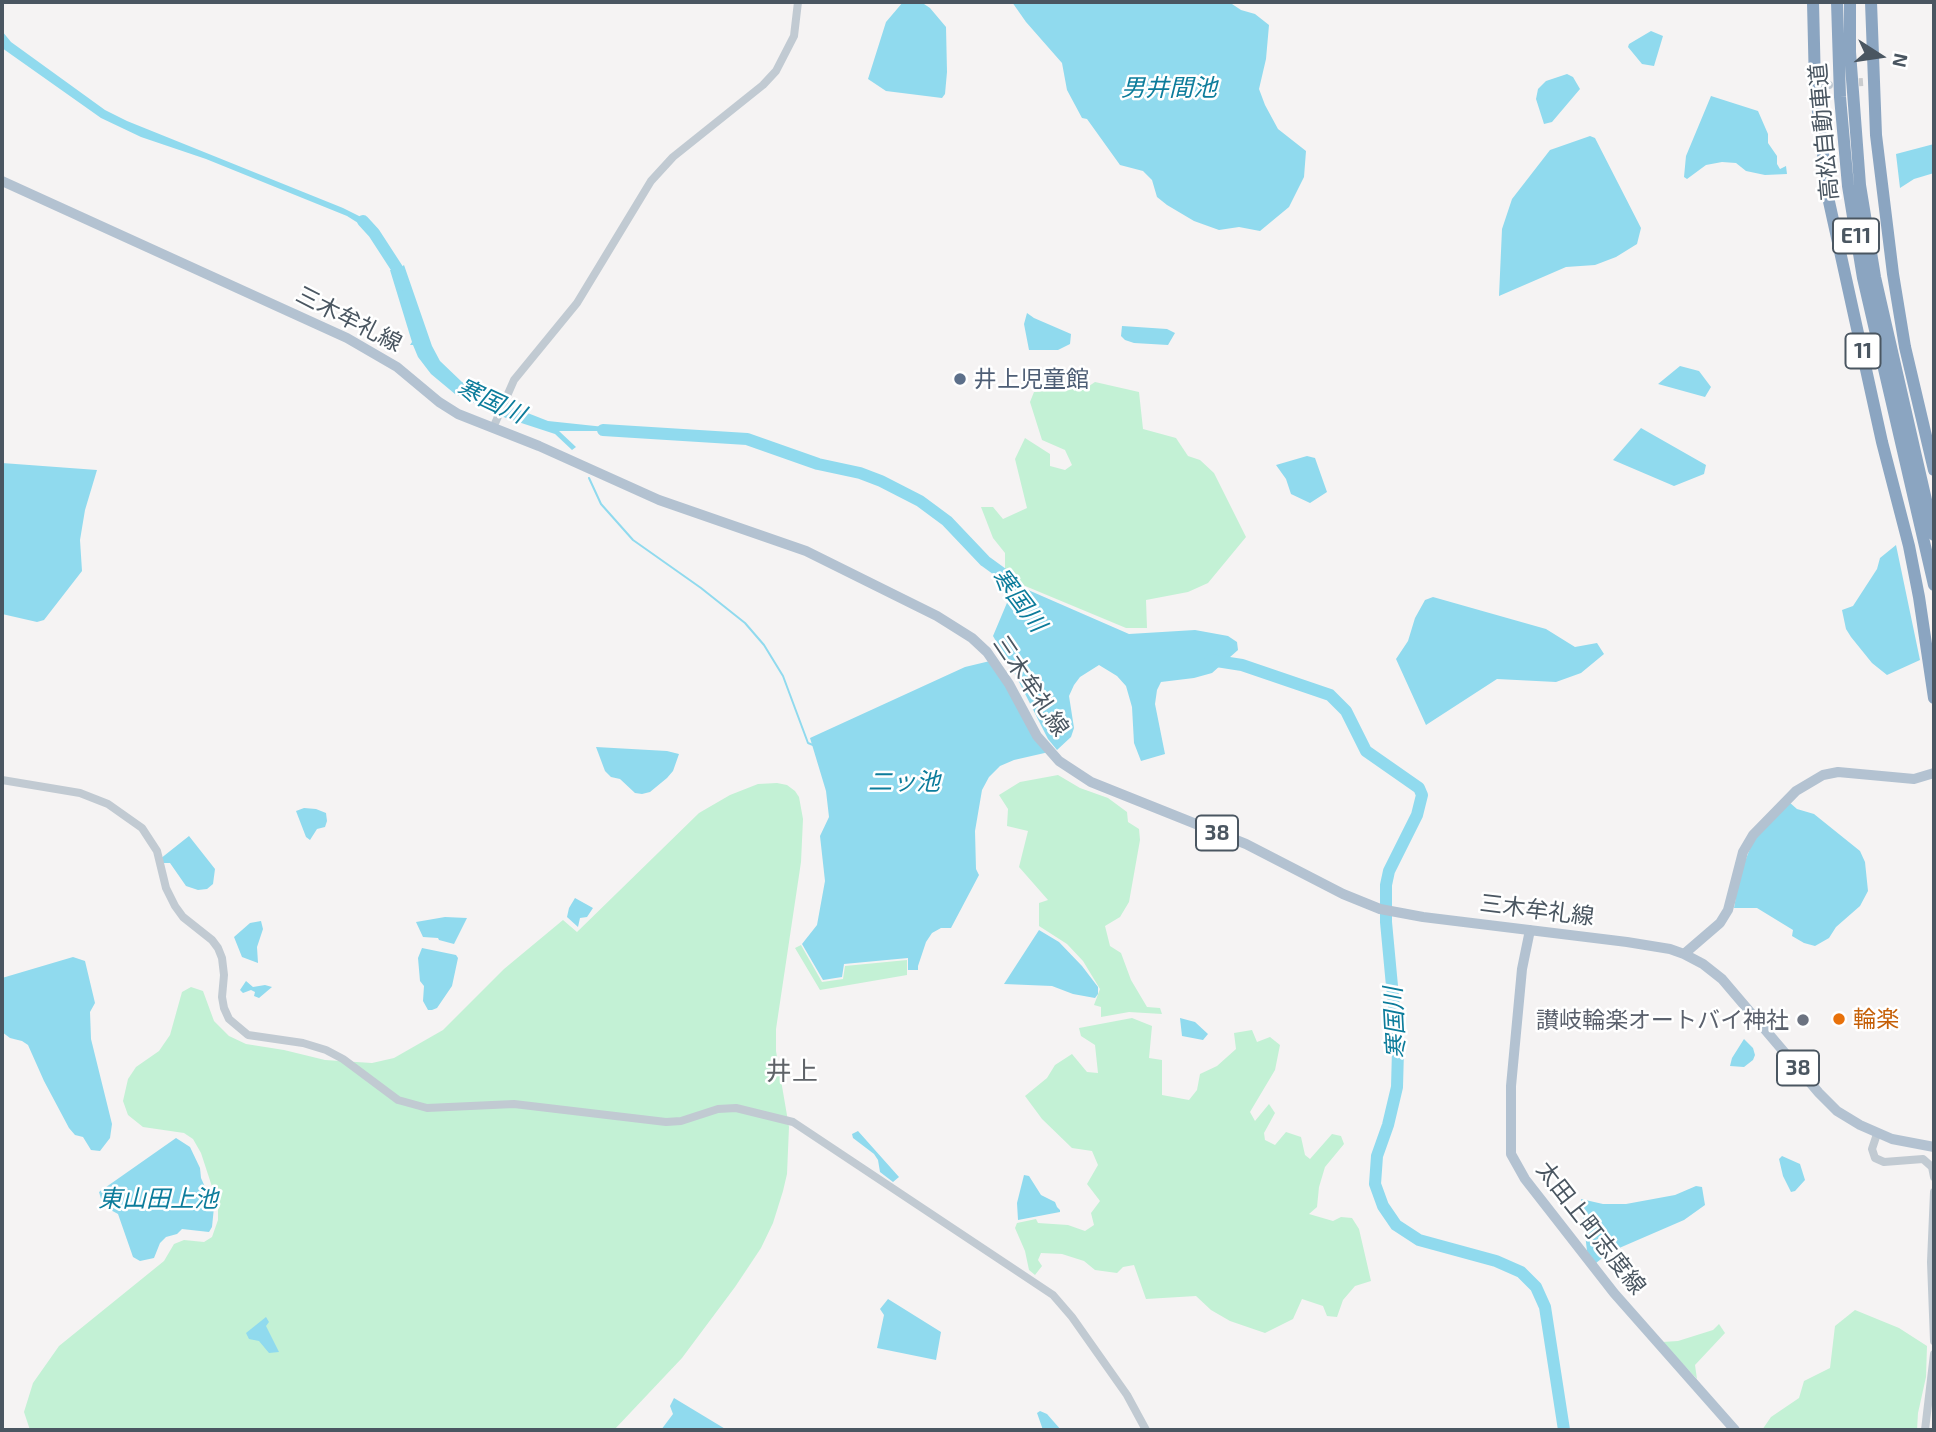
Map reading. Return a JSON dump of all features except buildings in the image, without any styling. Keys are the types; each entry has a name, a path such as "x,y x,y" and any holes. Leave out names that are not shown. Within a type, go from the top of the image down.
{"highway":[{"name":"11","path":"1813,2 1822,85 1828,197 1882,442 1909,546 1934,698"},
{"name":"高松自動車道","path":"1837,2 1844,148 1863,278 1934,585"},
{"name":"高松自動車道","path":"1850,2 1850,52 1860,185 1878,290 1934,535"},
{"name":"11","path":"1871,2 1868,81 1901,323 1934,470"}],"main road":[{"name":"三木牟礼線","path":"2,181 347,338 397,366 439,402 458,414 495,422 539,446 659,500 806,551 937,616 978,644 1000,670 1037,736 1054,757 1091,782 1246,844 1343,894 1380,909 1626,942 1684,954 1722,979 1837,1111 1877,1134 1934,1147"},
{"path":"1684,954 1720,923 1728,910 1743,852 1753,835 1796,791 1816,779 1838,772 1914,779 1934,772"},
{"name":"太田上町志度線","path":"1530,930 1522,969 1511,1086 1511,1154 1525,1179 1614,1293 1735,1430"}],"street":[{"path":"495,422 504,400 526,362 577,303 651,181 673,157 763,85 776,71 794,36 798,2"},
{"path":"2,779 87,795 108,804 142,828 157,851 166,888 175,906 183,917 218,948 224,975 224,1008 229,1019 248,1035 303,1043 326,1050 343,1059 398,1100 427,1108 514,1104 666,1122 681,1121 718,1109 736,1108 793,1122 1053,1296 1072,1317 1127,1395 1146,1430"},
{"path":"1877,1134 1872,1149 1875,1158 1884,1161 1923,1159 1932,1167 1934,1177"},
{"path":"1934,1192 1931,1262 1934,1341"},
{"path":"1925,1430 1934,1353"}],"green space":[{"path":"1095,382 1139,392 1143,429 1176,438 1188,456 1200,460 1214,473 1246,537 1208,583 1188,592 1146,600 1147,628 1126,628 1018,583 1005,569 1005,553 993,538 981,507 993,507 1003,519 1027,508 1015,459 1025,438 1050,454 1050,466 1065,470 1072,465 1065,450 1042,440 1030,402 1034,392 1086,388"},
{"path":"1058,775 1080,788 1108,798 1127,812 1128,822 1139,829 1140,840 1129,902 1120,917 1105,926 1110,946 1121,953 1131,980 1147,1007 1160,1008 1162,1014 1129,1012 1101,1017 1101,1007 1094,1005 1100,989 1083,961 1067,944 1039,926 1039,903 1048,900 1019,867 1028,831 1007,826 1008,809 999,795 1020,782"},
{"path":"758,784 787,785 795,791 799,797 803,819 801,862 776,1029 776,1051 789,1127 787,1174 783,1191 773,1223 761,1248 735,1287 682,1358 614,1430 30,1430 24,1412 33,1383 59,1346 164,1261 174,1244 184,1240 204,1242 212,1237 218,1220 218,1205 201,1153 193,1139 184,1133 143,1127 128,1115 123,1101 128,1079 136,1067 159,1051 170,1035 182,992 191,987 203,991 214,1021 229,1036 246,1044 325,1060 372,1063 394,1058 443,1030 504,969 563,920 577,932 699,813 730,795"},
{"path":"801,945 822,982 843,979 845,966 907,960 907,975 820,990 795,948"},
{"path":"1132,1018 1152,1026 1149,1058 1162,1060 1162,1095 1189,1100 1197,1090 1200,1074 1217,1066 1236,1049 1234,1033 1252,1030 1257,1042 1270,1037 1280,1045 1275,1070 1250,1112 1255,1121 1269,1104 1275,1113 1264,1133 1265,1140 1275,1145 1286,1132 1301,1137 1305,1155 1310,1159 1332,1134 1341,1136 1344,1144 1325,1167 1317,1207 1309,1214 1333,1221 1341,1217 1352,1218 1359,1229 1371,1281 1355,1286 1343,1300 1337,1317 1327,1316 1323,1306 1302,1299 1293,1319 1265,1333 1230,1321 1211,1310 1196,1296 1146,1299 1134,1265 1123,1267 1117,1273 1095,1270 1084,1261 1062,1254 1041,1253 1038,1260 1042,1266 1035,1275 1029,1270 1025,1251 1015,1228 1017,1223 1036,1219 1038,1223 1068,1225 1085,1231 1094,1225 1091,1213 1100,1201 1087,1184 1098,1165 1092,1151 1072,1148 1042,1119 1025,1096 1047,1078 1055,1065 1072,1054 1087,1072 1098,1073 1095,1045 1081,1036 1079,1028"},
{"path":"1855,1310 1899,1328 1927,1346 1926,1377 1917,1430 1762,1430 1771,1417 1799,1398 1804,1381 1830,1368 1835,1326"},
{"path":"1719,1324 1725,1333 1695,1365 1697,1379 1662,1342 1678,1341 1713,1330"}],"water":[{"path":"903,2 924,4 946,27 947,72 945,94 942,98 886,91 868,79 886,22"},
{"name":"男井間池","path":"1012,2 1229,2 1241,10 1255,14 1269,25 1266,59 1259,89 1278,129 1306,151 1304,177 1289,207 1260,231 1239,227 1219,230 1194,221 1167,205 1157,197 1152,180 1143,171 1120,165 1087,119 1082,118 1067,90 1062,63"},
{"path":"2,31 11,42 105,110 343,208 363,218 372,226 374,233 347,216 206,159 141,137 101,118 2,48"},
{"path":"1651,31 1663,36 1654,66 1642,64 1628,47"},
{"path":"1567,74 1573,77 1580,89 1552,122 1544,124 1536,99 1538,89 1546,81"},
{"path":"1711,96 1758,111 1768,134 1768,143 1777,156 1777,164 1780,169 1786,166 1787,174 1765,175 1746,171 1736,163 1722,162 1706,165 1687,179 1684,177 1686,156"},
{"path":"1590,136 1595,138 1641,228 1637,244 1616,257 1595,265 1566,267 1499,296 1502,229 1512,199 1550,150"},
{"path":"1934,144 1934,173 1914,179 1900,188 1896,154"},
{"path":"404,265 432,346 440,361 462,382 497,401 548,421 614,428 618,431 559,431 576,447 572,450 555,434 506,418 455,394 431,374 413,345 410,345 412,342 390,270 398,270"},
{"path":"1027,313 1071,334 1070,344 1058,350 1029,350 1024,324"},
{"path":"1122,326 1167,329 1175,333 1168,345 1134,343 1121,336"},
{"path":"1680,366 1699,371 1711,387 1705,397 1658,384"},
{"path":"1641,428 1706,465 1704,474 1674,486 1613,460"},
{"path":"1307,456 1315,458 1327,492 1310,503 1291,494 1286,479 1276,465"},
{"path":"2,463 97,470 85,510 80,540 82,571 44,620 37,622 2,614"},
{"path":"1896,545 1920,660 1887,675 1872,663 1851,637 1846,629 1842,610 1853,606 1877,569 1880,558"},
{"path":"1019,586 1129,634 1195,630 1228,636 1237,642 1238,650 1212,673 1161,682 1155,704 1165,754 1141,761 1134,743 1132,707 1126,686 1117,676 1099,665 1080,677 1074,685 1069,696 1074,728 1071,737 1057,750 1048,739 993,636 1009,598"},
{"path":"1433,597 1546,629 1575,647 1597,643 1604,654 1581,673 1556,682 1497,679 1426,725 1396,659 1408,641 1415,618 1425,600"},
{"name":"二ッ池","path":"990,661 1049,752 1014,760 1000,766 989,777 982,790 975,831 976,869 979,875 951,928 941,928 932,933 926,942 918,970 908,970 908,958 844,964 842,977 823,980 802,944 817,925 825,881 820,836 829,817 826,791 810,738 965,667"},
{"path":"596,747 679,754 673,771 667,778 650,792 642,794 635,793 620,779 611,777 605,771"},
{"path":"1789,802 1797,809 1814,814 1860,851 1865,862 1868,891 1860,906 1836,927 1829,938 1815,946 1792,936 1793,930 1757,908 1734,908 1740,874 1755,836"},
{"path":"304,808 326,813 325,827 317,829 310,840 306,837 296,811"},
{"path":"189,836 215,869 213,884 207,889 198,890 186,886 170,863 161,863 160,859"},
{"path":"575,898 593,908 587,917 580,918 578,927 567,917"},
{"path":"445,917 467,918 454,944 438,938 423,937 416,922"},
{"path":"261,921 263,929 257,947 258,963 242,957 234,937 250,923"},
{"path":"1039,930 1059,942 1082,966 1098,987 1095,998 1052,986 1004,984"},
{"path":"422,948 456,955 458,958 452,986 437,1008 432,1010 428,1010 423,1001 424,986 420,981 418,958"},
{"path":"73,957 85,961 95,1003 90,1012 91,1039 112,1124 110,1138 100,1151 91,1150 83,1137 75,1135 69,1128 28,1045 2,1032 2,978"},
{"path":"246,981 253,987 272,987 259,998 254,996 255,992 251,990 243,993 240,990"},
{"path":"1180,1018 1195,1022 1208,1034 1203,1040 1182,1036"},
{"path":"1744,1039 1753,1048 1753,1060 1744,1067 1730,1066 1732,1058"},
{"path":"858,1131 899,1177 893,1182 880,1172 874,1154 853,1138 852,1134"},
{"name":"東山田上池","path":"176,1138 190,1147 200,1168 201,1178 214,1207 212,1227 209,1232 182,1229 160,1243 154,1258 140,1261 133,1257 118,1214 107,1208 99,1192"},
{"path":"1782,1156 1800,1164 1805,1180 1795,1191 1791,1192 1783,1176 1779,1159"},
{"path":"1024,1175 1029,1176 1041,1195 1055,1202 1060,1212 1018,1220 1017,1203"},
{"path":"1696,1186 1702,1187 1705,1205 1684,1220 1610,1252 1596,1263 1587,1251 1581,1199 1603,1204 1626,1204 1675,1195"},
{"path":"888,1299 941,1332 936,1360 877,1348 884,1315 880,1309"},
{"path":"266,1317 269,1322 266,1326 279,1352 269,1353 259,1341 249,1339 246,1333"},
{"path":"674,1398 727,1430 661,1430 673,1414 670,1406"},
{"path":"1040,1411 1047,1414 1061,1430 1043,1430 1037,1413"}],"waterway":[{"name":"寒国川","path":"363,221 398,270 403,285"},
{"name":"寒国川","path":"603,430 747,439 818,464 860,473 881,481 920,501 947,521 985,561 1007,577 1020,605"},
{"path":"589,478 601,504 633,540 745,623 764,645 783,676 808,743 813,745"},
{"name":"寒国川","path":"1210,660 1242,665 1330,695 1346,711 1366,751 1419,788 1422,795 1417,815 1389,871 1386,885 1386,922 1398,1050 1397,1087 1377,1156 1375,1184 1383,1206 1396,1225 1419,1240 1496,1261 1521,1272 1536,1287 1545,1307 1564,1430"}],"tunnel":[{"path":"1835,84 1863,82"}],"place":[{"name":"井上児童館","path":"960,379"},
{"name":"輪楽","path":"1839,1019"},
{"name":"讃岐輪楽オートバイ神社","path":"1803,1020"}],"district":[{"name":"井上","path":"792,1071"}]}
